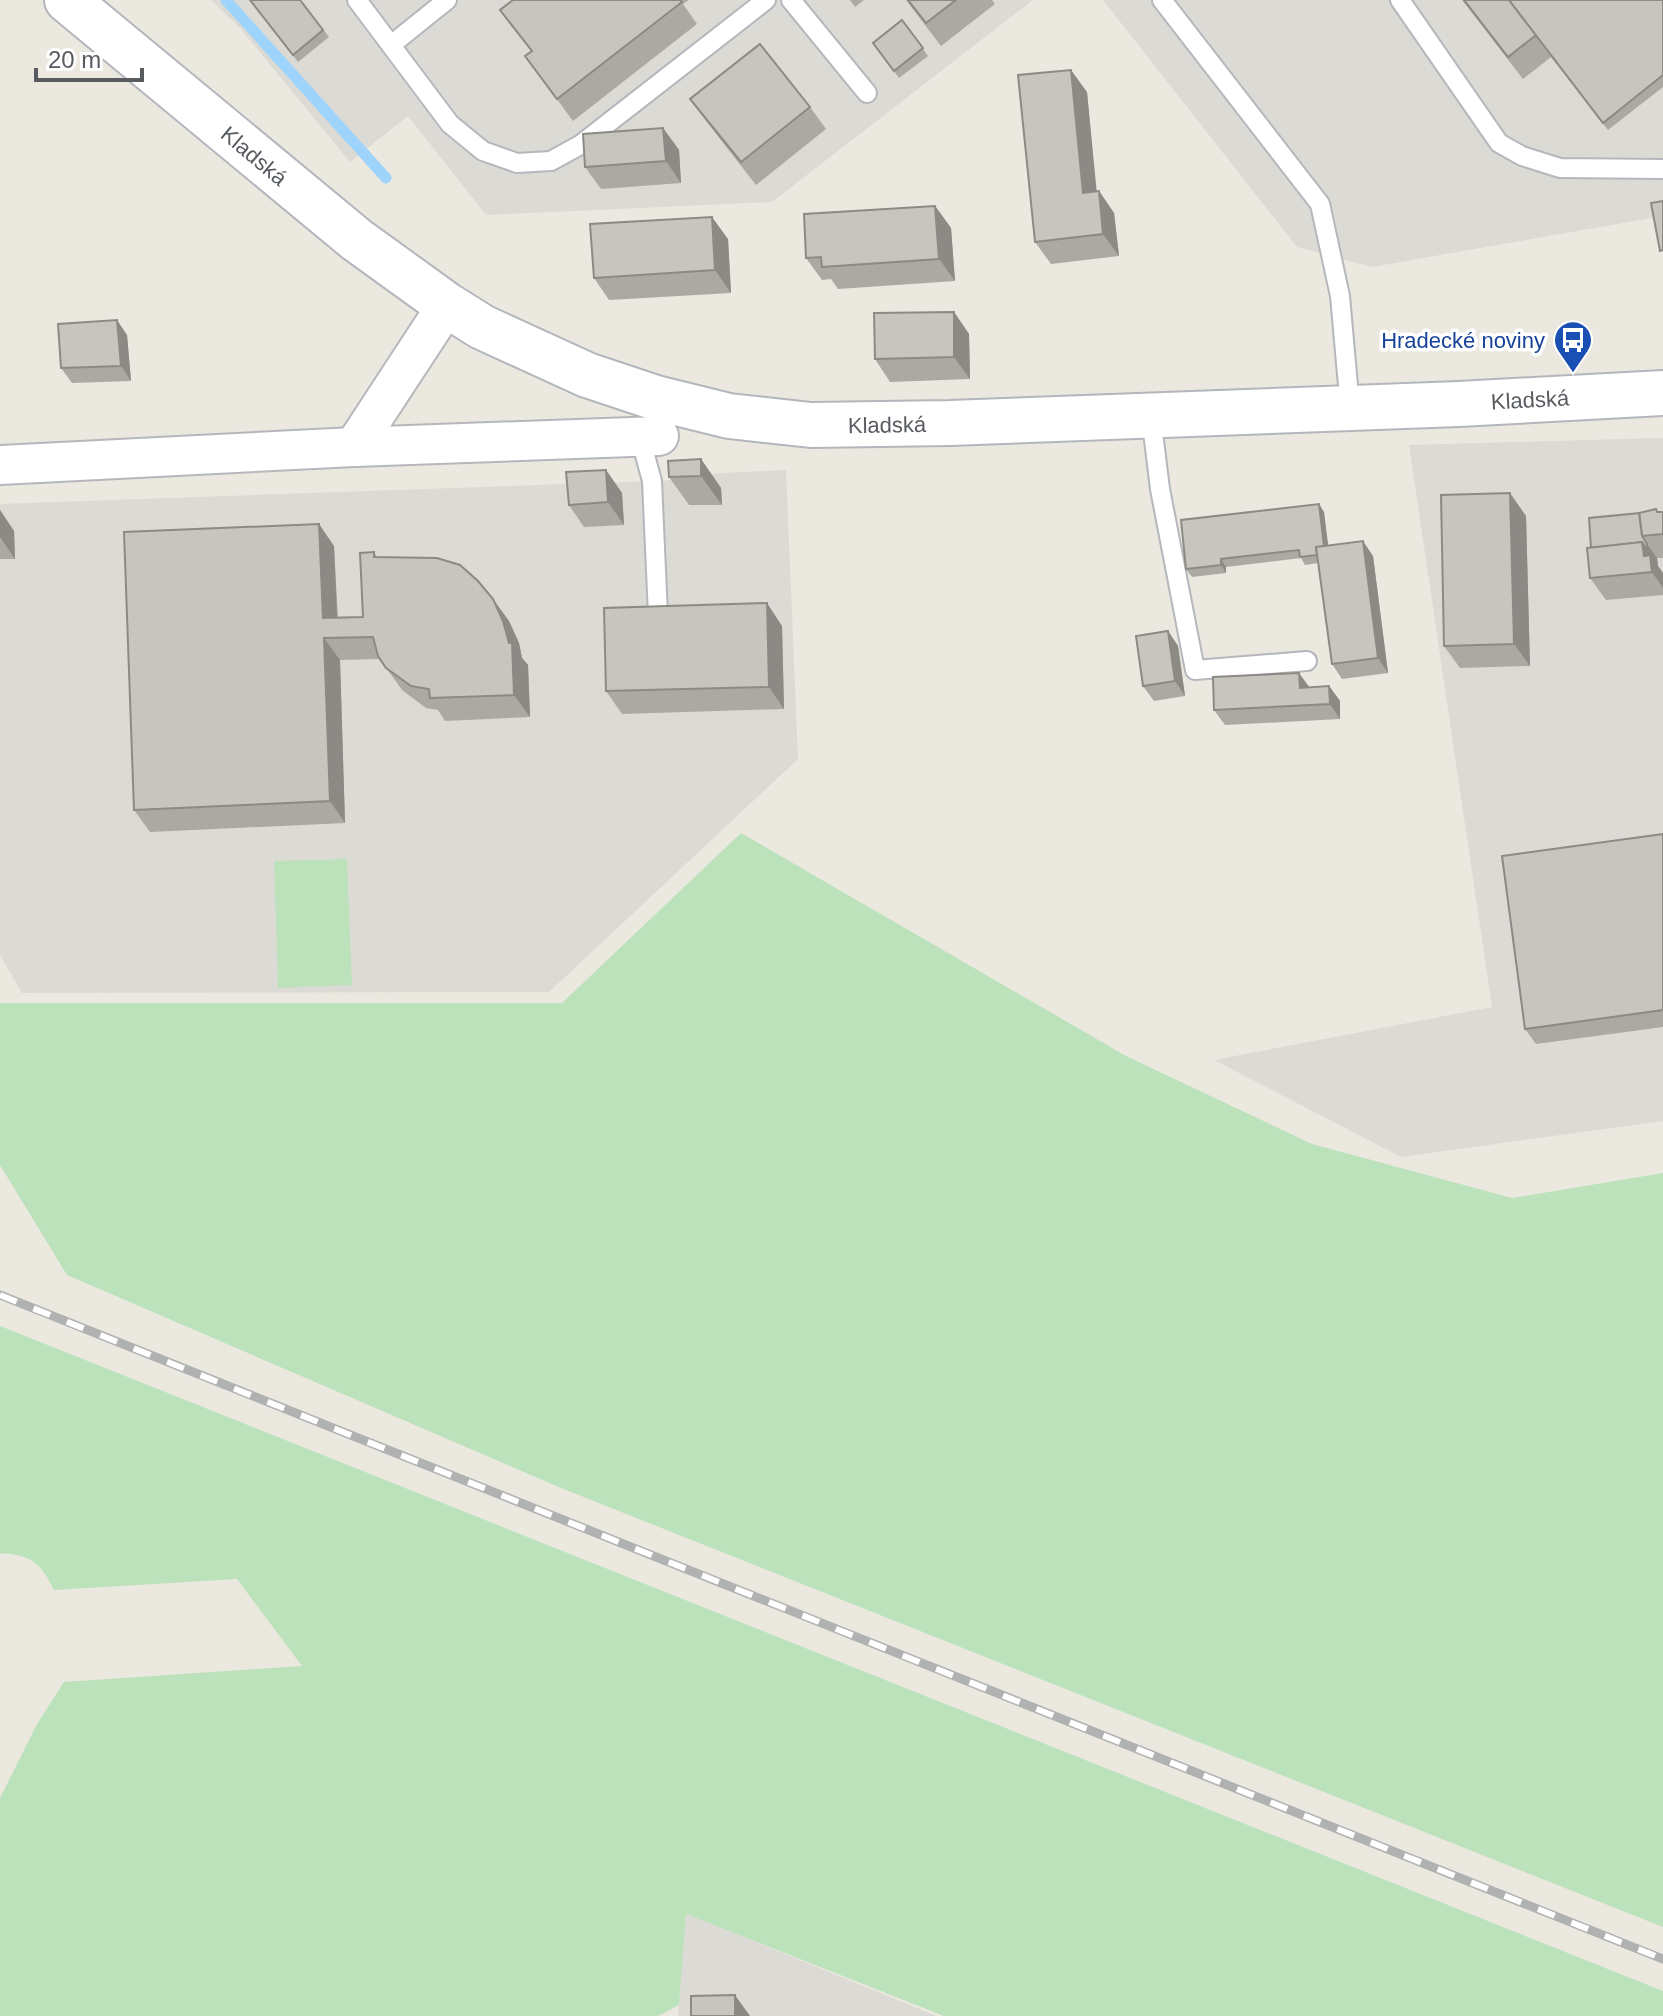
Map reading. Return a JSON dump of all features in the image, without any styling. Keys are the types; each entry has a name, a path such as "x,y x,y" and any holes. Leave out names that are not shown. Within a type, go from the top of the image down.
{"main road":[{"name":"Kladská","path":"67,0 357,240 482,327 587,375 656,398 729,416 811,425 854,426 1663,393"}],"street":[{"path":"354,447 447,305"},
{"path":"0,465 649,436"}],"lane":[{"path":"357,0 450,124 483,151 517,163 551,161 580,145 766,0"},
{"path":"391,45 447,0"},
{"path":"791,0 867,93"},
{"path":"1162,0 1320,204 1340,296 1350,408"},
{"path":"1400,0 1499,143 1522,156 1560,168 1663,169"},
{"path":"1151,416 1160,489 1195,670 1307,661"},
{"path":"649,436 658,615"}],"shaded area":[{"path":"211,0 1033,0 772,202 486,215 408,116 350,162 240,28"},
{"path":"1103,0 1663,0 1663,216 1372,267 1297,247"},
{"path":"1663,438 1663,1121 1401,1157 1214,1060 1492,1007 1409,445"},
{"path":"786,470 798,759 549,992 22,993 0,955 0,504 680,480 702,474"},
{"path":"685,1913 937,2016 678,2016"}],"green space":[{"path":"741,833 1126,1056 1312,1144 1512,1198 1663,1173 1663,1927 561,1488 67,1275 0,1165 0,1003 562,1003"},
{"path":"347,859 352,985 278,988 274,861"},
{"path":"0,1326 1663,1991 1663,2016 944,2016 686,1914 679,2005 658,2016 0,2016 0,1798 37,1724 64,1682 302,1666 237,1579 54,1590 33,1562 0,1553"}],"building":[{"path":"250,0 300,0 323,30 293,55"},
{"path":"513,0 682,2 557,99 525,56 532,51 500,10"},
{"path":"908,0 956,0 926,23"},
{"path":"1464,0 1509,0 1536,35 1508,57"},
{"path":"1509,0 1663,0 1663,75 1603,123"},
{"path":"902,20 923,48 894,71 873,43"},
{"path":"760,44 810,107 741,162 690,99"},
{"path":"1071,70 1083,193 1099,191 1103,234 1035,242 1018,75"},
{"path":"663,128 666,161 585,167 583,134"},
{"path":"1663,201 1663,250 1660,251 1651,203"},
{"path":"935,206 939,259 822,267 821,257 806,258 804,214"},
{"path":"712,217 715,270 594,278 590,224"},
{"path":"954,312 954,357 875,359 874,313"},
{"path":"117,320 121,366 61,368 58,324"},
{"path":"701,459 701,476 669,477 668,461"},
{"path":"606,470 608,502 569,505 566,472"},
{"path":"1510,493 1514,644 1444,646 1441,495"},
{"path":"1319,504 1324,546 1316,547 1317,555 1300,557 1299,550 1221,559 1221,565 1186,569 1181,520"},
{"path":"1656,509 1663,512 1663,534 1642,536 1639,513"},
{"path":"1639,513 1647,549 1642,542 1591,548 1589,518"},
{"path":"319,524 323,618 363,617 360,553 374,552 374,557 437,558 460,565 493,599 503,621 509,643 512,643 514,695 430,698 429,689 411,686 386,668 378,656 373,637 324,638 330,801 134,810 124,532"},
{"path":"1363,541 1378,658 1332,664 1316,547"},
{"path":"1642,542 1644,556 1650,555 1652,572 1590,578 1587,548"},
{"path":"767,603 769,687 606,691 604,608"},
{"path":"1168,631 1175,681 1143,686 1136,636"},
{"path":"1299,673 1300,688 1329,686 1330,704 1214,710 1213,677"},
{"path":"1663,834 1663,1010 1525,1029 1502,856"},
{"path":"735,1995 735,2016 691,2016 691,1996"}],"waterway":[{"path":"226,0 386,178"}],"railway":[{"path":"0,1295 1663,1959"}],"place":[{"name":"Hradecké noviny","path":"1573,374"}]}
